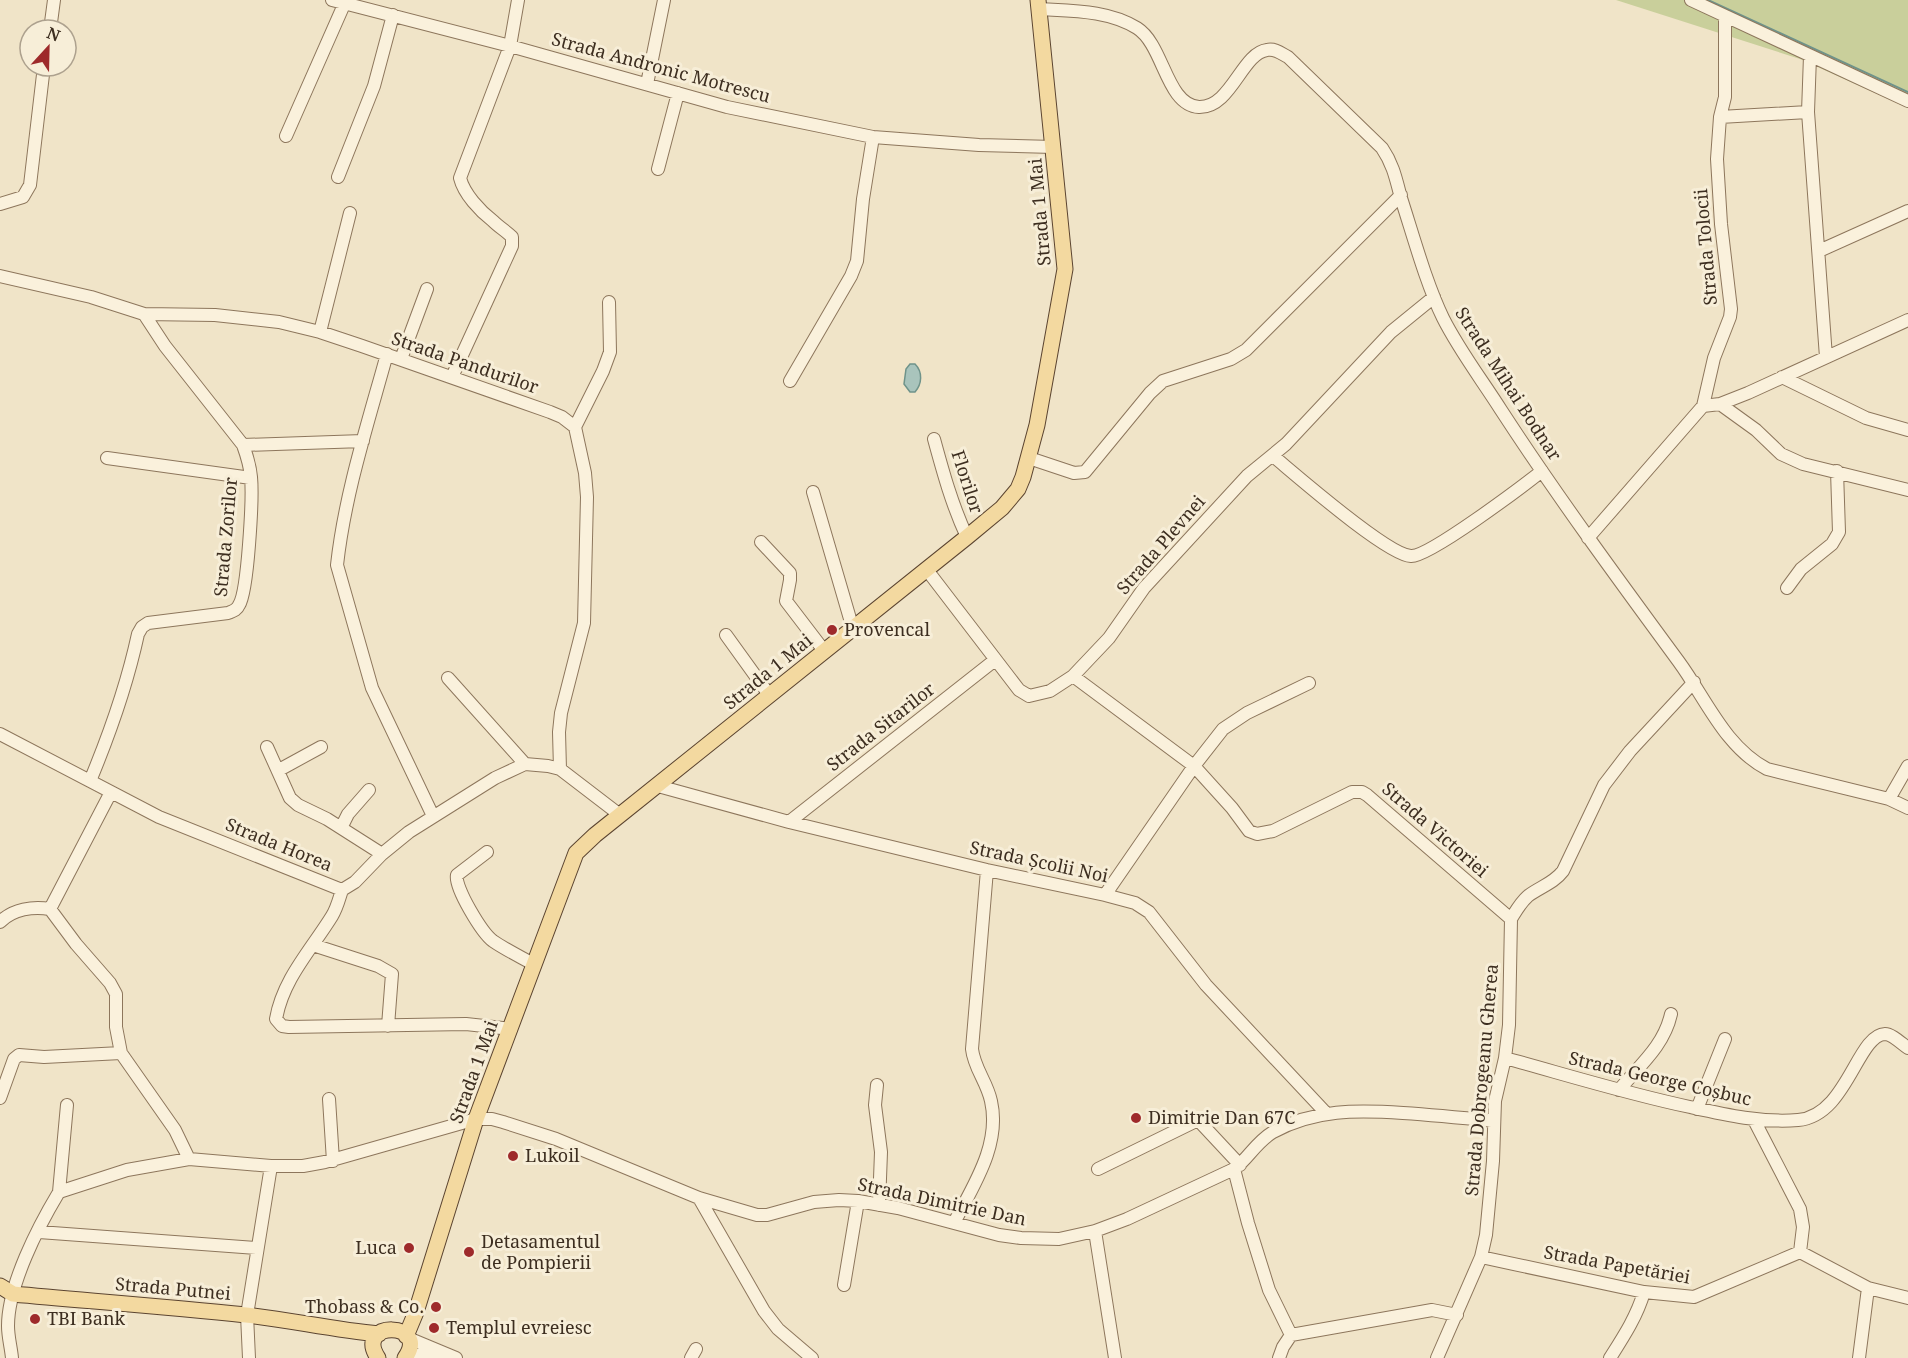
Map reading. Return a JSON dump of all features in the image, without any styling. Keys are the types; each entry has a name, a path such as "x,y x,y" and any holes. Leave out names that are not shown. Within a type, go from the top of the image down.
{"main road":[{"name":"Strada 1 Mai","path":"403,1334 412,1324 476,1119 576,853 620,815 927,570 1002,508 1018,489 1029,458 1065,269 1039,4"},
{"name":"Strada Putnei","path":"6,1290 300,1322 344,1331 377,1347"},
{"path":"377,1347 388,1329 403,1334 410,1349 407,1356"}],"street":[{"path":"52,18 54,0"},
{"path":"452,377 512,246 512,237 471,199 460,178 510,46 518,0"},
{"path":"647,84 663,0"},
{"path":"1691,0 1908,101"},
{"path":"286,136 341,1"},
{"name":"Strada Andronic Motrescu","path":"341,1 727,107 873,137 979,145 1054,147"},
{"name":"Strada Mihai Bodnar","path":"1039,4 1118,18 1139,29 1152,44 1181,100 1199,107 1211,105 1220,99 1261,52 1275,50 1288,57 1382,148 1393,167 1434,297 1453,335 1542,471 1588,538 1694,682 1732,742 1755,763 1767,769 1787,776 1889,799 1908,808"},
{"path":"338,177 374,86 393,15"},
{"name":"Strada Tolocii","path":"1588,538 1703,406 1714,358 1730,318 1718,170 1720,117 1726,88 1725,16"},
{"path":"1810,56 1809,112 1826,357"},
{"path":"0,204 23,197 30,185 43,78"},
{"path":"658,169 678,93"},
{"path":"1720,117 1809,112"},
{"path":"790,381 851,276 857,261 863,199 873,137"},
{"path":"1029,458 1074,473 1085,472 1162,381 1231,359 1246,350 1401,195"},
{"path":"1819,251 1908,211"},
{"path":"320,332 350,213"},
{"name":"Strada Pandurilor","path":"0,276 91,297 144,314 251,318 320,332 562,417 575,427"},
{"path":"401,359 427,289"},
{"name":"Strada Plevnei","path":"927,570 1019,690 1029,696 1050,691 1073,676 1109,638 1144,588 1247,476 1274,456 1391,332 1434,297"},
{"path":"560,770 561,713 584,623 587,497 585,473 575,427 610,352 609,302"},
{"name":"Strada Zorilor","path":"90,781 123,693 138,634 142,627 156,622 228,613 237,609 243,595 250,515 249,461 243,445 165,346 144,314"},
{"path":"1703,406 1720,404 1908,320"},
{"path":"387,354 345,517 338,565 372,688 433,816"},
{"path":"1782,377 1866,418 1906,429"},
{"path":"1720,404 1756,430 1780,454 1803,464 1908,490"},
{"name":"Florilor","path":"934,439 943,475 967,537"},
{"path":"243,445 363,441"},
{"path":"1274,456 1352,520 1399,552 1410,556 1422,553 1471,523 1542,471"},
{"path":"107,458 251,478"},
{"path":"1787,588 1801,569 1832,544 1839,532 1837,471"},
{"path":"813,492 853,629"},
{"path":"762,542 789,573 786,602 825,652"},
{"path":"726,635 770,696"},
{"name":"Strada Sitarilor","path":"789,822 995,660"},
{"name":"Strada Victoriei","path":"1073,676 1194,766 1232,808 1249,831 1257,834 1273,831 1352,792 1362,792 1511,919"},
{"path":"448,678 525,764 548,766 560,770 620,815"},
{"path":"1511,919 1519,905 1528,896 1557,879 1604,785 1630,751 1694,682"},
{"path":"1105,894 1194,766 1223,729 1247,713 1309,683"},
{"name":"Strada Horea","path":"0,734 159,817 342,890 355,882 382,854 409,832 495,778 525,764"},
{"path":"267,747 290,798 298,805 382,854"},
{"path":"279,770 321,747"},
{"path":"1889,799 1908,766"},
{"name":"Strada Școlii Noi","path":"658,786 789,822 987,870 1105,894 1135,903 1149,912 1206,984 1326,1113"},
{"path":"340,828 348,814 369,789"},
{"path":"50,909 111,792"},
{"path":"488,852 457,875 459,890 491,939 535,965"},
{"path":"954,1223 985,1160 993,1132 991,1099 973,1062 972,1049 987,870"},
{"path":"342,890 333,914 294,971 278,1007 276,1019 279,1023 289,1028 466,1024 511,1029"},
{"path":"2,917 35,907 50,909 76,944 110,983 116,994 116,1027 122,1053 175,1130 189,1159"},
{"name":"Strada Dobrogeanu Gherea","path":"1437,1358 1481,1257 1490,1212 1495,1101 1505,1058 1509,1025 1511,919"},
{"path":"313,945 378,966 392,974 388,1026"},
{"path":"1619,1090 1659,1045 1668,1027 1671,1014"},
{"name":"Strada George Coșbuc","path":"1505,1058 1697,1109 1754,1120 1798,1120 1815,1116 1827,1106 1846,1083 1868,1044 1881,1035 1889,1035 1908,1048"},
{"path":"1697,1109 1725,1039"},
{"path":"0,1098 14,1059 19,1056 122,1053"},
{"path":"877,1085 875,1105 881,1152 879,1205"},
{"path":"329,1099 333,1161"},
{"path":"12,1358 4,1341 8,1325 6,1290 23,1263 59,1192 68,1105"},
{"name":"Strada Dimitrie Dan","path":"476,1119 492,1119 556,1139 699,1198 756,1215 767,1215 814,1202 858,1201 999,1235 1041,1240 1059,1239 1095,1231 1127,1219 1237,1167 1254,1146 1274,1132 1307,1117 1354,1110 1494,1121"},
{"path":"59,1192 127,1170 189,1159 271,1166 303,1166 333,1161 377,1146 476,1119"},
{"path":"1098,1168 1198,1120 1237,1167 1248,1223 1269,1290 1291,1335"},
{"path":"1754,1120 1800,1209 1803,1227 1800,1252 1868,1288 1908,1298"},
{"path":"249,1358 247,1316 271,1166"},
{"path":"699,1198 764,1311 778,1329 812,1358"},
{"path":"844,1285 858,1201"},
{"path":"1095,1231 1115,1358"},
{"path":"39,1232 257,1248"},
{"name":"Strada Papetăriei","path":"1481,1257 1644,1292 1694,1298 1800,1252"},
{"path":"1859,1358 1868,1288"},
{"path":"1611,1358 1632,1322 1644,1292"},
{"path":"1279,1358 1291,1335 1432,1310 1457,1316"},
{"path":"403,1334 450,1356"},
{"path":"407,1356 450,1356"}],"green space":[{"path":"1616,0 1908,0 1908,108 1800,59"}],"water":[{"path":"910,364 918,367 920,374 920,382 915,392 910,392 904,384 906,369"}],"waterway":[{"path":"1708,0 1908,92"}],"place":[{"name":"Provencal","path":"832,630"},
{"name":"Dimitrie Dan 67C","path":"1136,1118"},
{"name":"Lukoil","path":"513,1156"},
{"name":"Luca","path":"409,1248"},
{"name":"Detasamentul de Pompierii","path":"469,1252"},
{"name":"Thobass & Co.","path":"436,1307"},
{"name":"TBI Bank","path":"35,1319"},
{"name":"Templul evreiesc","path":"434,1328"}]}
